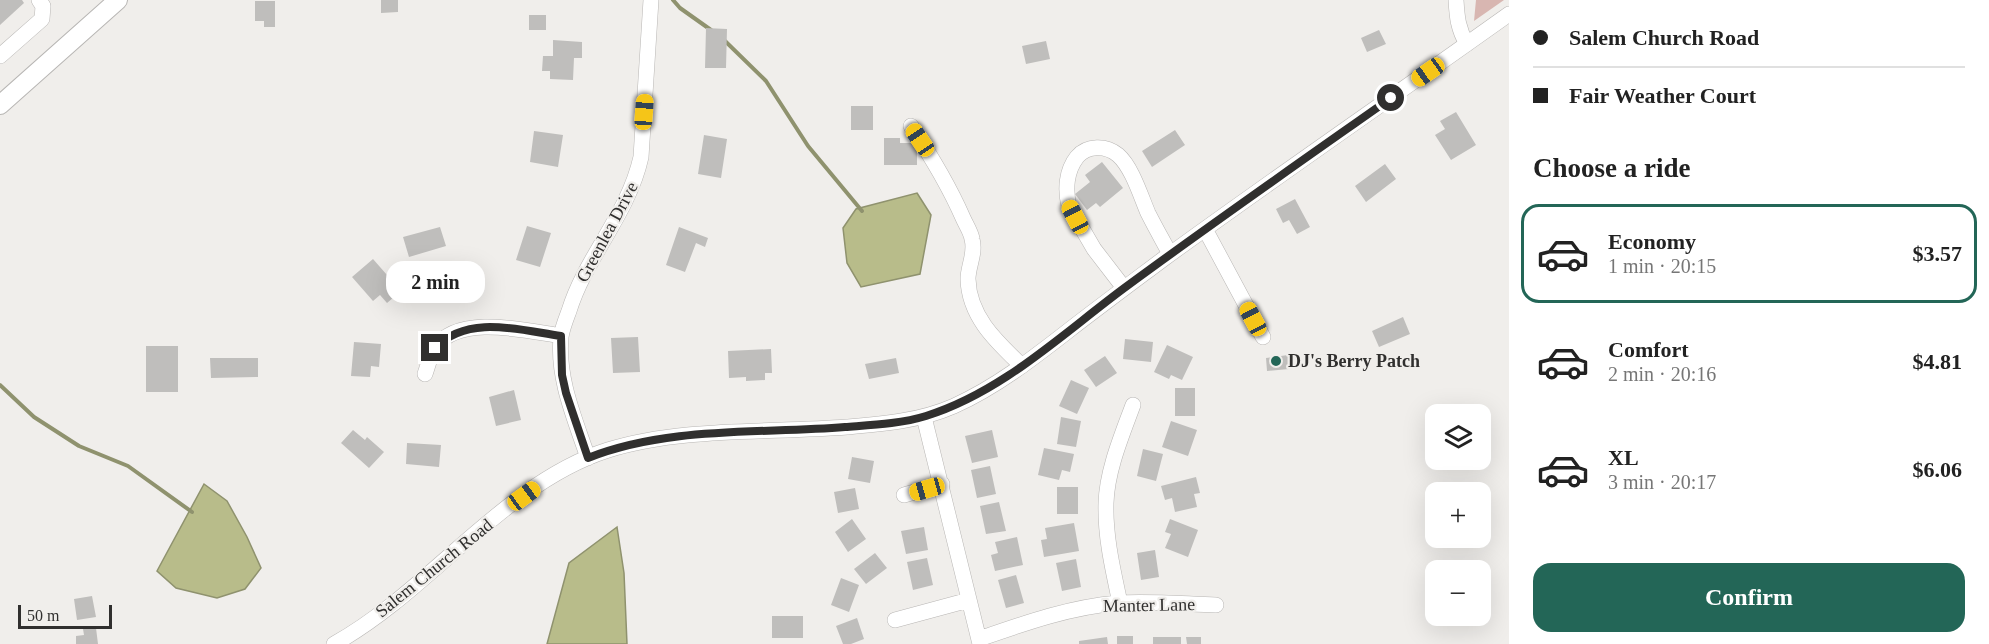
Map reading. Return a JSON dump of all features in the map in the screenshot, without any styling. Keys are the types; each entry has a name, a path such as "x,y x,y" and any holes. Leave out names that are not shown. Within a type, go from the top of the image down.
{"main road":[{"path":"1,104 118,0"}],"street":[{"path":"0,56 42,19 43,6 39,0"},
{"name":"Greenlea Drive","path":"588,458 562,375 561,336 573,298 628,198 637,175 641,157 651,0"},
{"path":"1456,0 1457,24 1467,44"},
{"name":"Salem Church Road","path":"334,644 390,606 541,483 588,458 631,444 672,438 884,424 924,417 964,401 1022,366 1170,254 1509,14"},
{"path":"911,126 930,154 973,239 973,256 968,278 971,298 981,321 991,336 1022,366"},
{"path":"1124,288 1094,249 1069,206 1068,180 1072,164 1080,153 1088,148 1098,147 1119,156 1137,186 1170,254"},
{"path":"1205,229 1263,337"},
{"path":"425,374 435,348 446,337 468,329 497,327 561,336"},
{"path":"1120,603 1107,536 1106,501 1113,465 1133,405"},
{"path":"924,417 980,641"},
{"path":"904,495 942,484"},
{"path":"895,620 969,600"},
{"name":"Manter Lane","path":"980,641 1049,615 1083,607 1120,603 1216,605"}],"shaded area":[{"path":"1476,0 1504,0 1474,21"},
{"path":"917,193 931,215 920,274 861,287 847,263 843,228 856,209"},
{"path":"204,484 227,501 261,568 245,589 217,598 176,588 157,571"},
{"path":"617,527 624,573 627,644 547,644 569,563"}],"building":[{"path":"0,0 22,0 24,3 0,25"},
{"path":"381,0 398,0 398,12 381,13"},
{"path":"255,1 275,1 275,27 264,27 264,21 255,21"},
{"path":"529,15 546,15 546,30 529,30"},
{"path":"706,28 727,29 726,68 705,68"},
{"path":"1379,30 1386,44 1367,52 1361,38"},
{"path":"553,40 582,42 582,58 574,58 573,80 550,79 550,71 542,71 543,56 553,56"},
{"path":"1046,41 1050,59 1026,64 1022,46"},
{"path":"851,106 873,106 873,130 851,130"},
{"path":"1456,112 1476,145 1451,160 1435,135 1445,129 1440,121"},
{"path":"1175,130 1185,145 1152,167 1142,151"},
{"path":"534,131 563,135 558,167 530,162"},
{"path":"704,135 727,139 721,178 698,174"},
{"path":"884,138 900,138 900,143 917,143 917,165 884,165"},
{"path":"1102,162 1123,188 1100,207 1096,203 1087,210 1075,194 1090,182 1085,175"},
{"path":"1385,164 1396,179 1366,202 1355,186"},
{"path":"1295,199 1310,227 1297,234 1289,220 1283,223 1276,209"},
{"path":"527,226 551,233 540,267 516,260"},
{"path":"440,227 446,246 409,257 403,237"},
{"path":"679,227 708,238 705,247 696,243 685,272 666,265"},
{"path":"373,259 401,291 387,303 380,295 373,301 352,277"},
{"path":"1403,317 1410,334 1379,347 1372,331"},
{"path":"638,337 640,372 613,373 611,338"},
{"path":"1125,339 1153,342 1151,362 1123,359"},
{"path":"354,342 381,344 379,367 371,366 370,377 351,376"},
{"path":"1167,345 1193,357 1182,380 1171,375 1169,379 1154,372"},
{"path":"146,346 178,346 178,392 146,392"},
{"path":"771,349 772,373 765,373 765,380 746,381 746,377 729,378 728,351"},
{"path":"1288,355 1289,369 1267,371 1266,358"},
{"path":"1105,356 1117,373 1096,387 1084,370"},
{"path":"210,358 258,358 258,377 211,378"},
{"path":"896,358 899,373 869,379 865,364"},
{"path":"1071,380 1089,388 1077,414 1059,406"},
{"path":"1175,388 1195,388 1195,416 1175,416"},
{"path":"514,390 521,420 496,426 489,397"},
{"path":"1061,417 1081,421 1076,447 1057,444"},
{"path":"1171,421 1197,430 1188,456 1162,447"},
{"path":"353,430 365,440 367,437 384,452 369,468 341,443"},
{"path":"992,430 998,457 972,463 965,436"},
{"path":"407,443 441,445 439,467 406,464"},
{"path":"1044,448 1074,454 1070,472 1062,470 1059,480 1038,475"},
{"path":"1143,449 1163,454 1156,481 1137,476"},
{"path":"852,457 874,461 870,483 848,479"},
{"path":"990,466 996,494 977,498 971,470"},
{"path":"1196,477 1200,493 1194,494 1197,507 1175,512 1172,498 1165,500 1161,486"},
{"path":"1057,487 1078,487 1078,514 1057,514"},
{"path":"855,488 859,509 838,513 834,492"},
{"path":"999,502 1006,531 986,534 980,506"},
{"path":"852,519 866,539 848,552 835,532"},
{"path":"1170,519 1198,530 1188,557 1165,548 1171,534 1165,532"},
{"path":"1074,523 1079,551 1044,557 1041,540 1047,539 1045,528"},
{"path":"924,527 928,550 906,554 901,531"},
{"path":"1017,537 1023,565 995,571 991,555 998,553 995,542"},
{"path":"1155,550 1159,577 1141,580 1137,553"},
{"path":"875,553 887,568 866,584 854,569"},
{"path":"927,558 933,585 913,590 907,562"},
{"path":"1076,559 1081,587 1062,591 1056,563"},
{"path":"1016,575 1024,603 1006,608 998,580"},
{"path":"841,578 859,585 849,612 831,605"},
{"path":"92,596 96,617 77,620 74,599"},
{"path":"772,616 803,616 803,638 772,638"},
{"path":"857,618 864,639 851,644 843,644 836,626"},
{"path":"96,628 98,644 76,644 76,636 84,635 83,629"},
{"path":"1117,636 1133,636 1133,644 1117,644"},
{"path":"1107,637 1108,644 1079,644 1079,641"},
{"path":"1153,637 1181,637 1181,644 1153,644"},
{"path":"1186,637 1201,637 1201,644 1187,644"}],"waterway":[{"path":"673,0 680,8 711,30"},
{"path":"724,40 766,81 808,146 862,211"},
{"path":"0,385 34,417 79,446 128,466 192,512"}],"place":[{"name":"DJ's Berry Patch","path":"1276,361"}],"route":[{"path":"435,348 452,333 482,327 561,336 562,375 571,410 588,458 651,440 866,426 924,417 974,396 1022,366 1205,229 1391,98"}]}
